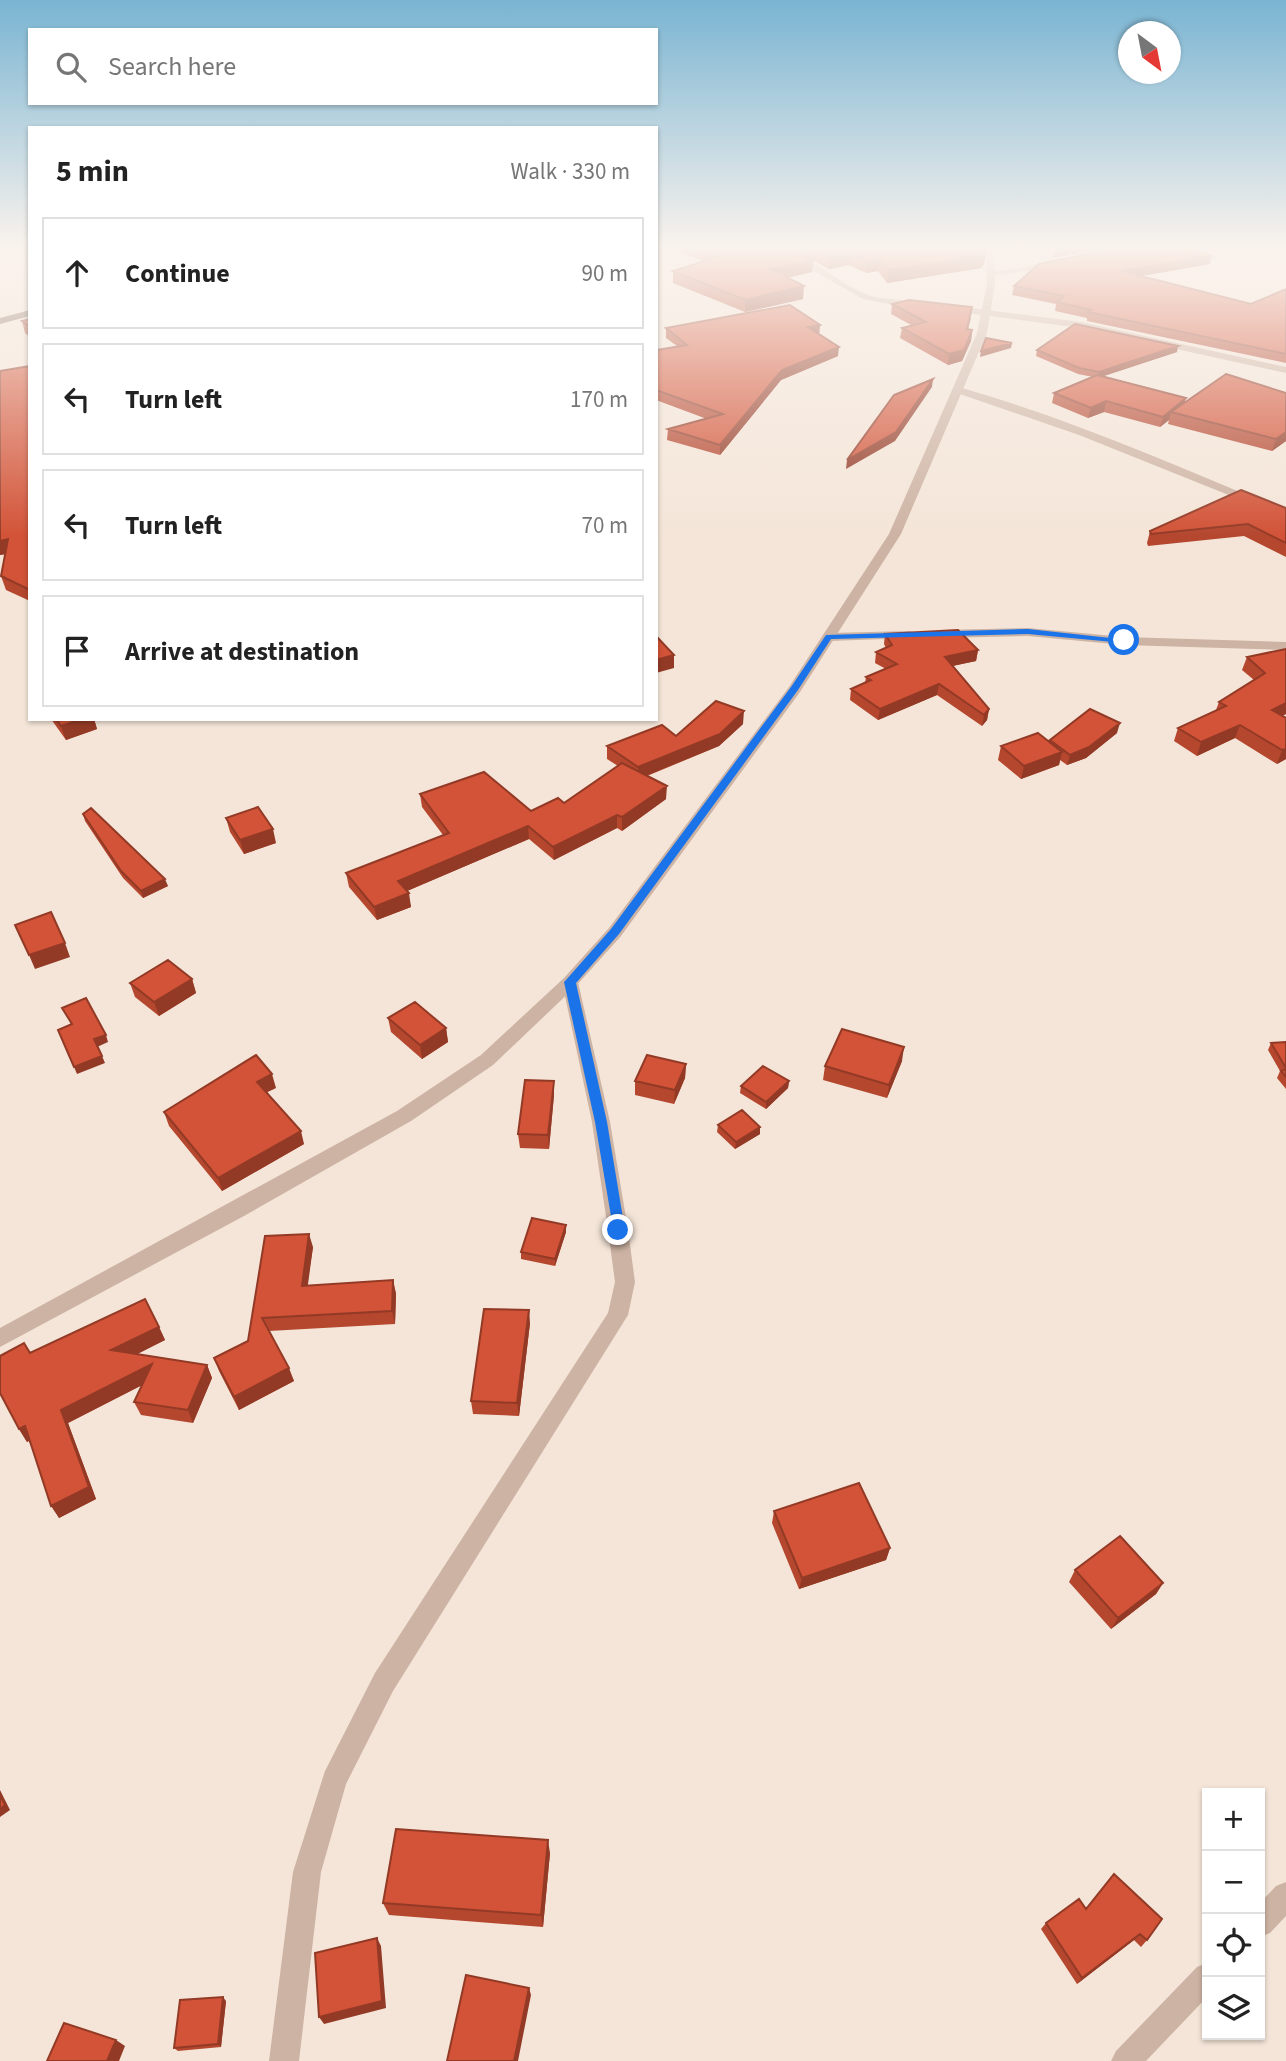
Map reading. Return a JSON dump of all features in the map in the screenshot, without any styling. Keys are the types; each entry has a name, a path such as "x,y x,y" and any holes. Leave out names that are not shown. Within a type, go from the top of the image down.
{"street":[{"path":"0,1338 404,1116 487,1060 570,982 615,932 795,689 895,534 978,343"},
{"path":"1163,343 1286,370"},
{"path":"958,390 1081,431 1286,515"},
{"path":"829,636 1028,632 1124,640 1286,646"},
{"path":"284,2061 307,1872 334,1780 384,1682 618,1315 625,1282 618,1230 601,1122 570,982"},
{"path":"1265,1918 1286,1896"},
{"path":"1126,2061 1202,1982"}],"building":[{"path":"685,343 833,343 839,347 782,370 720,445 668,429 723,414 658,391 658,350 687,345"},
{"path":"929,343 967,343 964,350 949,354"},
{"path":"984,343 1011,343 981,351"},
{"path":"1047,343 1165,343 1178,346 1099,372 1079,368 1037,350"},
{"path":"1235,343 1286,343 1286,354"},
{"path":"28,366 28,589 1,576 8,539 0,541 0,371"},
{"path":"1226,374 1286,393 1286,432 1276,439 1171,412"},
{"path":"1097,375 1186,398 1163,417 1106,401 1091,408 1054,393"},
{"path":"933,379 896,432 847,460 894,395"},
{"path":"1241,490 1286,508 1286,543 1248,524 1151,534 1150,531"},
{"path":"958,630 978,650 945,657 989,709 984,715 939,684 880,709 851,689 871,680 866,677 897,664 876,652 892,645 885,634"},
{"path":"658,638 674,655 658,659"},
{"path":"1286,649 1286,703 1272,710 1286,718 1286,749 1282,750 1240,725 1201,742 1178,728 1226,706 1219,702 1265,673 1247,657"},
{"path":"716,701 744,711 720,734 638,767 607,746 662,725 676,736"},
{"path":"1090,709 1120,723 1089,747 1070,755 1050,740"},
{"path":"57,721 76,721 61,726"},
{"path":"1038,733 1062,752 1024,766 1001,746"},
{"path":"622,763 667,786 622,817 617,815 553,847 528,826 398,881 409,893 374,907 346,873 449,833 420,794 484,772 531,811 558,798 564,803"},
{"path":"258,807 273,829 240,840 226,818"},
{"path":"91,808 165,879 141,891 121,871 83,814"},
{"path":"51,912 65,943 29,955 15,925"},
{"path":"168,960 192,979 154,1002 130,983"},
{"path":"86,998 106,1035 94,1039 102,1056 74,1067 58,1030 72,1024 62,1008"},
{"path":"415,1002 446,1028 420,1045 388,1018"},
{"path":"842,1029 904,1047 889,1085 825,1066"},
{"path":"1286,1042 1286,1068 1271,1043"},
{"path":"256,1055 272,1074 257,1082 301,1131 218,1178 164,1112"},
{"path":"647,1055 686,1064 675,1090 635,1081"},
{"path":"763,1066 789,1081 766,1102 741,1086"},
{"path":"525,1080 554,1081 548,1135 518,1134"},
{"path":"742,1110 760,1127 736,1142 718,1125"},
{"path":"532,1218 566,1225 555,1259 521,1252"},
{"path":"309,1234 302,1286 393,1280 392,1311 262,1318 289,1368 234,1397 214,1358 248,1341 265,1236"},
{"path":"145,1299 159,1327 111,1350 207,1365 188,1410 134,1402 152,1364 61,1410 89,1487 51,1506 25,1426 19,1429 0,1393 0,1356 24,1343 30,1353"},
{"path":"484,1309 529,1310 517,1403 471,1401"},
{"path":"859,1483 890,1548 802,1578 774,1511"},
{"path":"1120,1536 1163,1583 1118,1618 1075,1570"},
{"path":"0,1795 5,1805 0,1809"},
{"path":"396,1829 548,1840 541,1915 383,1903"},
{"path":"1114,1874 1162,1919 1147,1940 1140,1934 1082,1978 1046,1923 1079,1899 1086,1909"},
{"path":"377,1938 382,2001 319,2017 315,1953"},
{"path":"466,1975 529,1988 514,2061 447,2061"},
{"path":"223,1997 218,2044 174,2048 180,2000"},
{"path":"64,2023 116,2040 107,2061 47,2061"}],"route":[{"path":"618,1230 601,1122 570,982 615,932 795,689 829,636 1028,632 1124,640"}]}
